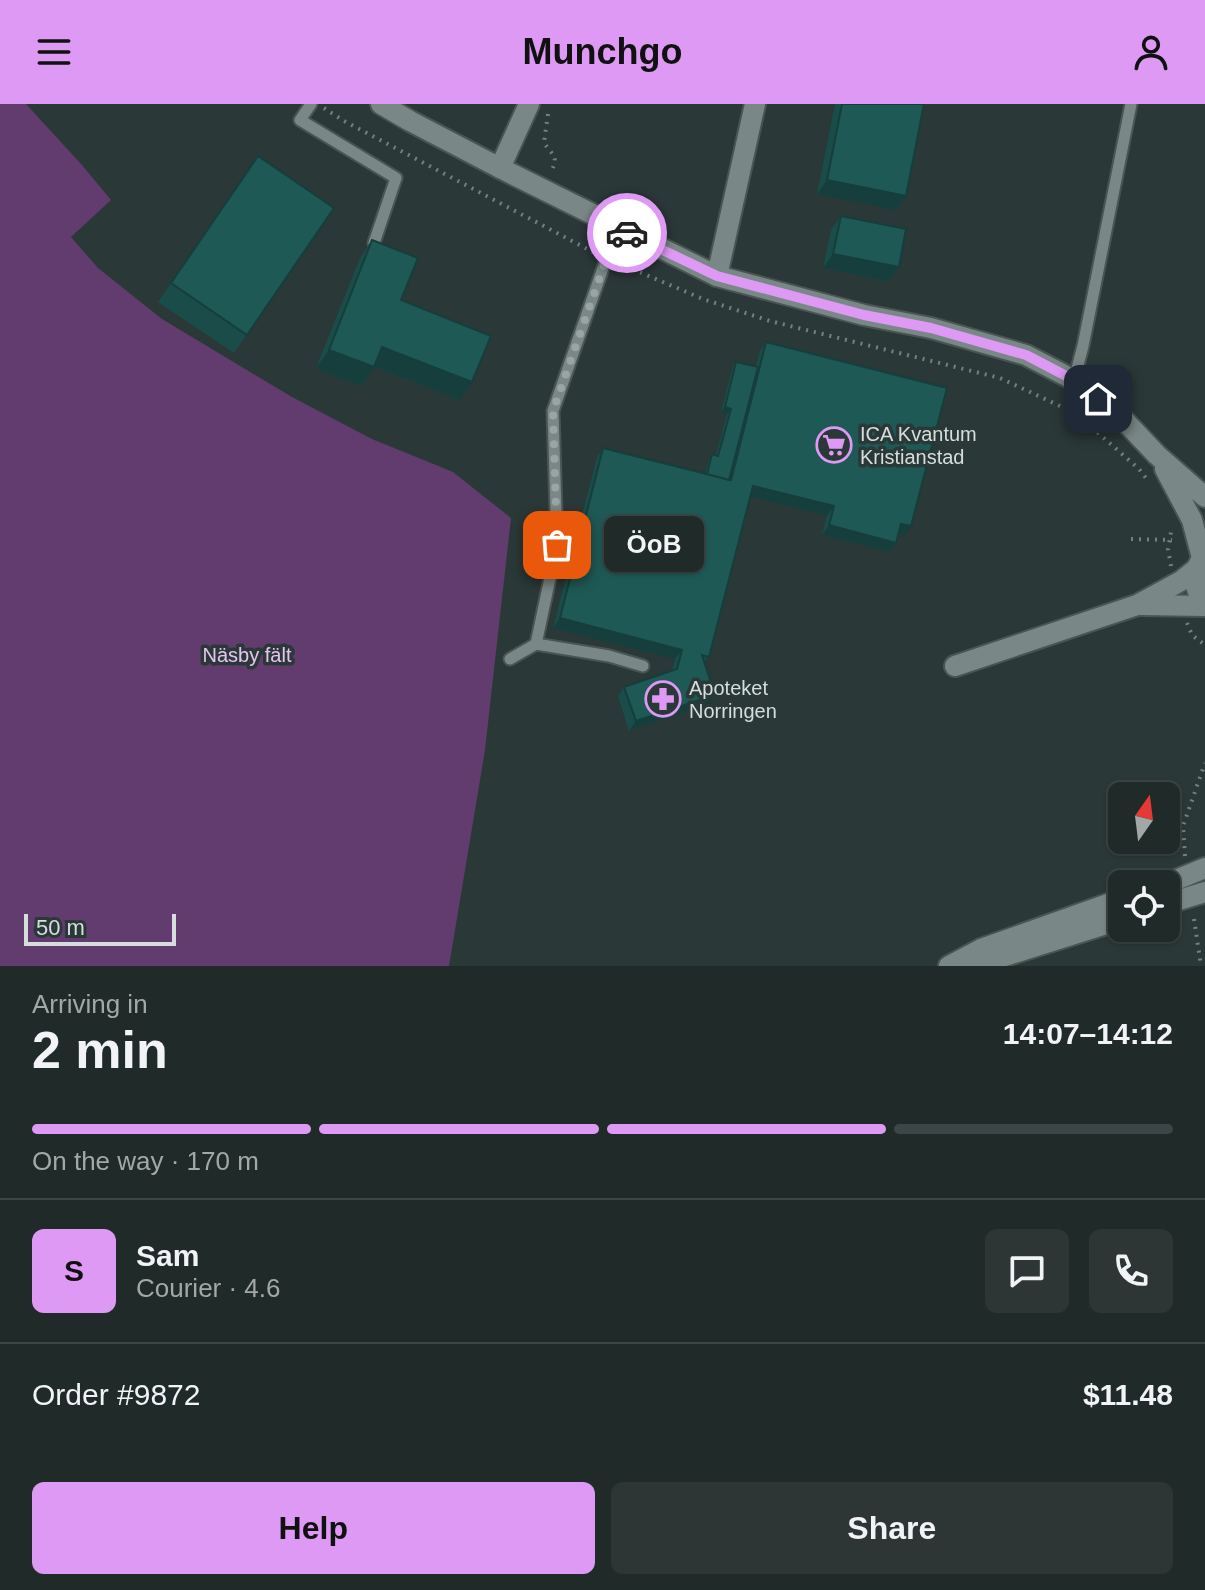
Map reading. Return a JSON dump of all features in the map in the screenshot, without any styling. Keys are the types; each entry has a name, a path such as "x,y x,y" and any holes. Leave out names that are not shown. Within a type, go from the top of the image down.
{"street":[{"path":"381,104 617,228 717,276 864,315 931,328 1026,355 1074,380 1121,417 1157,455 1205,497"},
{"path":"500,168 529,104"},
{"path":"717,276 755,104"},
{"path":"1137,605 1198,605 1195,579 1197,533 1157,455"},
{"path":"955,666 1137,605 1196,566"},
{"path":"1180,878 1205,868"},
{"path":"1180,900 1205,892"},
{"path":"949,966 981,949 1108,904"},
{"path":"973,966 1108,923"}],"lane":[{"path":"311,104 300,120 396,178 374,243"},
{"path":"1074,380 1131,104"},
{"path":"536,644 557,545 553,411 617,228"},
{"path":"510,659 536,644 609,656 643,666"}],"path":[{"path":"318,104 344,121 606,259 703,299 770,321 1000,378 1075,415 1148,480"},
{"path":"543,189 555,159 544,142 550,104"},
{"path":"1169,515 1172,527 1168,549 1171,569 1196,566"},
{"path":"1131,539 1170,541 1197,533"},
{"path":"1198,605 1187,624 1192,635 1205,645"},
{"path":"1185,858 1183,826 1205,763"},
{"path":"1194,919 1201,966"}],"green space":[{"name":"Näsby fält","path":"0,104 26,104 111,200 71,237 98,268 162,319 292,397 372,439 453,472 511,518 485,750 449,966 0,966"}],"building":[{"path":"842,104 924,104 906,196 827,180"},
{"path":"258,156 334,208 247,335 171,283"},
{"path":"841,216 906,229 899,267 833,254"},
{"path":"372,240 418,258 401,300 491,336 472,382 382,347 374,367 329,350"},
{"path":"766,342 947,388 911,526 901,524 896,543 829,525 834,506 753,486 709,657 702,655 715,695 636,721 624,687 677,669 682,650 560,618 603,448 731,480"},
{"path":"736,362 758,367 729,480 707,474 712,454 718,456 731,409 725,407"}],"way so far":[{"path":"557,545 553,411 617,228 627,233"}],"place":[{"name":"ICA Kvantum Kristianstad","path":"834,445"},
{"name":"ÖoB","path":"557,545"},
{"name":"Apoteket Norringen","path":"663,699"}],"route":[{"path":"627,233 717,276 864,315 931,328 1026,355 1074,380 1098,399"}]}
